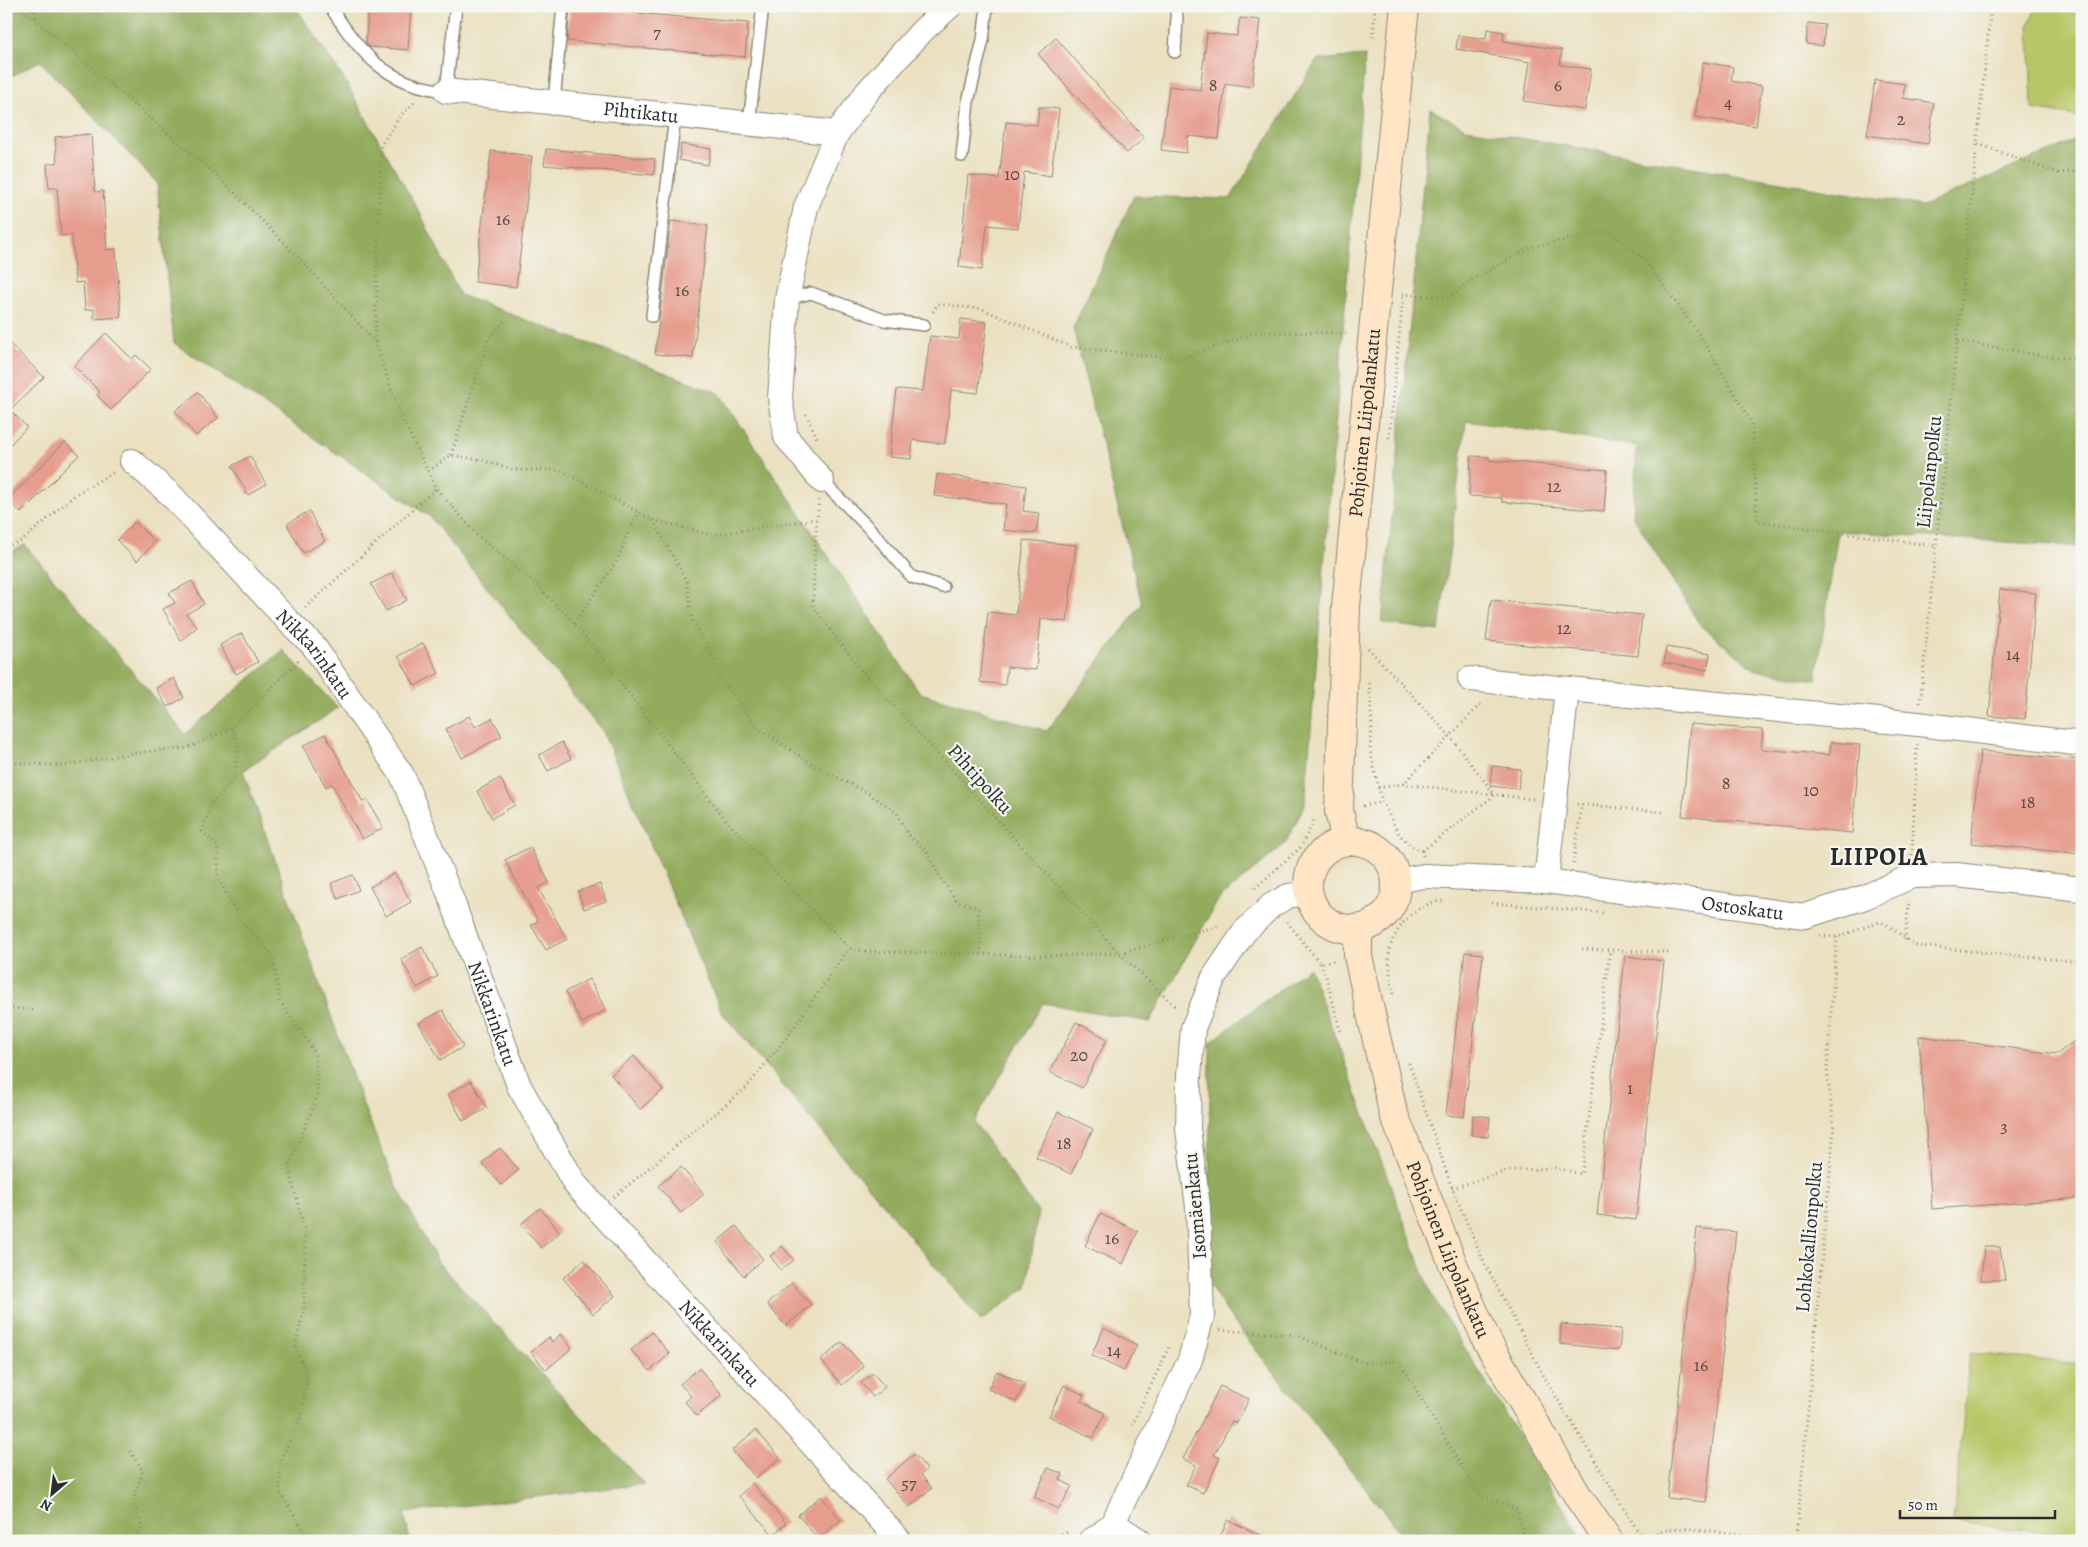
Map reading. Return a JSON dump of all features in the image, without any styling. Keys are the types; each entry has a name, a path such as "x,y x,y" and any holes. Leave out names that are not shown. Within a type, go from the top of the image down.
{"street":[{"path":"822,481 786,437 780,398 787,298 806,207 837,133 868,91 923,30 950,6"},
{"name":"Pohjoinen Liipolankatu","path":"1346,841 1339,811 1346,606 1405,6"},
{"name":"Pihtikatu","path":"435,90 837,133"},
{"name":"Nikkarinkatu","path":"132,461 170,494 289,622 313,645 402,775 453,903 519,1086 575,1184 900,1541"},
{"path":"1470,679 1918,724 2082,744"},
{"path":"1546,881 1567,689"},
{"path":"1346,841 1365,842 1379,850 1392,866 1396,882 1395,898 1388,912 1373,925 1358,943 1315,911 1308,893 1309,872 1314,862 1324,850 1346,841"},
{"name":"Ostoskatu","path":"1396,882 1424,876 1546,881 1806,916 1865,897 1912,876 1956,874 2082,890"},
{"name":"Isomäenkatu","path":"1082,1535 1099,1536 1113,1523 1190,1360 1202,1316 1198,1207 1188,1128 1189,1076 1193,1028 1214,977 1245,930 1272,905 1288,896 1308,893"},
{"name":"Pohjoinen Liipolankatu","path":"1358,943 1393,1112 1453,1264 1487,1341 1580,1498 1609,1541"},
{"path":"1113,1523 1140,1541"}],"lane":[{"path":"330,6 348,35 365,56 392,76 435,90 456,6"},
{"path":"554,102 563,6"},
{"path":"749,123 763,6"},
{"path":"962,156 968,102 983,40 987,6"},
{"path":"1175,6 1177,18 1175,52"},
{"path":"652,316 675,116"},
{"path":"787,298 811,293 884,320 924,325"},
{"path":"822,481 873,532 912,577 943,587"}],"path":[{"path":"19,6 219,177 299,258 374,342"},
{"path":"34,6 36,22"},
{"path":"1373,37 1375,6"},
{"path":"1981,6 1991,7"},
{"name":"Liipolanpolku","path":"1905,941 1912,876 1918,724 1991,7"},
{"path":"435,90 417,100 401,115 381,145 374,342 400,414 436,488 477,536 536,584 574,624 730,824 849,948 864,951 1045,956 1119,953 1219,926"},
{"path":"1978,144 2058,173 2082,171"},
{"path":"1403,294 1449,298 1470,281 1531,247 1609,231 1645,260 1700,336 1752,423 1757,521 1936,546"},
{"path":"1388,444 1404,284"},
{"path":"924,325 938,304 982,309 1071,347 1179,359 1259,332 1400,336"},
{"path":"428,471 451,456 489,337 505,320"},
{"path":"1958,341 2044,356 2082,358"},
{"path":"802,408 811,422 818,439"},
{"path":"451,456 482,460 514,470 560,470 653,520 688,582 692,620 709,649 722,681 758,728 815,766 868,793 897,813 908,835 925,849 941,879 957,901 978,908 982,954"},
{"path":"6,548 23,540 76,494 132,461"},
{"path":"289,622 436,488"},
{"path":"574,624 618,559 626,535 639,513"},
{"name":"Pihtipolku","path":"653,520 712,534 816,518 813,606 860,669 1119,953 1179,1010 1182,1002"},
{"path":"6,762 63,766 132,753 187,748 232,728 313,645"},
{"path":"1368,656 1367,646 1449,735 1495,795"},
{"path":"1369,676 1372,724 1370,750 1382,802 1399,834 1411,846 1422,851"},
{"path":"1402,784 1504,682"},
{"path":"232,728 239,745 234,779 212,803 202,831 218,847 218,877 240,920 272,954 280,1001 315,1053 316,1061 318,1094 289,1167 306,1232 304,1311 295,1345 308,1377 304,1412 280,1461 280,1492 310,1541"},
{"path":"1378,788 1402,784 1555,802 1663,812"},
{"path":"1422,851 1495,795"},
{"path":"1250,894 1301,847 1317,814 1382,802"},
{"path":"1567,909 1582,804"},
{"path":"1422,851 1429,904"},
{"path":"1262,881 1272,905 1320,963 1326,976 1341,1034"},
{"path":"1394,998 1389,954 1402,924 1414,912 1429,904 1446,901"},
{"path":"1489,903 1606,913"},
{"path":"1214,933 1225,920"},
{"path":"1818,936 1837,937 1880,922 1887,924 1905,941 1918,946 2082,962"},
{"name":"Lohkokallionpolku","path":"1796,1540 1834,1128 1826,1069 1837,937"},
{"path":"1320,963 1358,943 1389,954"},
{"path":"598,1210 746,1088 790,1033 849,948"},
{"path":"1582,949 1671,952"},
{"path":"1452,1188 1507,1171 1555,1168 1582,1174 1610,950"},
{"path":"6,996 11,1008 34,1010"},
{"path":"1407,1059 1452,1188 1483,1260 1547,1382 1643,1539 1670,1529 1684,1528 1801,1541"},
{"path":"1197,1332 1228,1329 1296,1335 1364,1363 1399,1361 1478,1494 1518,1510 1524,1541"},
{"path":"1130,1430 1171,1343"},
{"path":"130,1451 144,1472 133,1499 142,1527 131,1541"},
{"path":"1032,1541 1066,1534 1082,1535"}],"green space":[{"path":"6,6 295,6 344,79 422,217 460,295 719,393 920,693 1047,731 1142,604 1073,328 1134,196 1230,199 1317,60 1365,56 1305,804 1285,844 1218,900 1150,1022 1043,1003 974,1122 1038,1212 1027,1287 981,1321 722,1013 603,732 430,517 174,343 157,183 40,61 6,79"},
{"path":"2037,6 2082,6 2082,117 2032,109 2029,24"},
{"path":"1430,109 1467,129 1923,206 2076,140 2082,141 2082,547 1838,531 1816,680 1756,670 1700,625 1633,516 1637,446 1466,421 1439,631 1382,623"},
{"path":"25,545 185,734 283,650 338,708 243,771 363,1105 396,1185 438,1262 644,1484 404,1513 410,1541 6,1541 6,554"},
{"path":"1309,967 1431,1294 1584,1541 1407,1541 1233,1321 1209,1284 1210,1043"},
{"path":"1970,1353 2082,1364 2082,1536 1953,1523"}],"building":[{"path":"368,6 411,6 408,50 370,47 366,43"},
{"path":"570,7 748,23 745,57 567,41"},
{"path":"1240,18 1260,20 1252,87 1225,83 1219,139 1188,136 1186,153 1161,150 1169,86 1200,90 1207,33 1237,36"},
{"path":"1808,23 1825,25 1823,46 1806,44"},
{"path":"1487,29 1504,32 1503,41 1562,50 1560,65 1591,69 1585,110 1524,101 1530,62 1456,49 1458,35 1486,39"},
{"path":"1056,38 1144,138 1127,153 1038,54"},
{"path":"1703,62 1733,67 1731,81 1762,86 1756,126 1695,117"},
{"path":"1875,80 1905,84 1903,98 1934,103 1928,144 1867,135"},
{"path":"1039,107 1059,109 1051,176 1024,172 1018,228 987,225 982,270 959,267 968,175 999,179 1006,122 1037,125"},
{"path":"91,134 95,192 103,191 107,250 116,249 121,317 94,319 94,309 85,310 83,282 75,283 72,235 61,236 57,188 49,188 47,164 57,163 55,137"},
{"path":"681,144 711,149 708,165 679,160"},
{"path":"546,149 655,159 654,175 544,165"},
{"path":"491,151 532,156 516,287 475,282"},
{"path":"671,221 708,226 693,358 655,354"},
{"path":"961,319 987,322 978,393 951,390 945,444 913,440 911,459 889,457 897,389 923,391 930,336 959,339"},
{"path":"106,333 132,359 136,355 151,369 111,410 97,395 100,392 74,366"},
{"path":"6,340 44,377 10,410 27,427 6,449"},
{"path":"198,392 218,418 196,436 175,411"},
{"path":"65,442 79,455 21,513 8,499"},
{"path":"250,456 266,484 248,495 232,466"},
{"path":"1471,456 1489,457 1489,460 1607,470 1604,511 1502,502 1502,498 1469,496"},
{"path":"937,474 1026,486 1023,511 1039,513 1036,533 1003,530 1006,504 934,496"},
{"path":"309,511 325,541 303,553 287,524"},
{"path":"135,522 155,542 137,561 117,540"},
{"path":"1024,540 1076,545 1067,622 1041,619 1036,670 1007,667 1005,685 980,682 988,612 1016,615"},
{"path":"392,573 407,600 386,611 371,584"},
{"path":"192,581 204,604 186,614 197,627 181,641 163,609 175,603 169,593"},
{"path":"2000,589 2036,593 2025,719 1989,716"},
{"path":"1491,600 1642,615 1638,656 1486,641"},
{"path":"242,633 258,662 236,674 220,645"},
{"path":"423,643 439,673 415,686 398,656"},
{"path":"1666,647 1710,654 1707,670 1664,663"},
{"path":"174,678 184,698 167,707 156,688"},
{"path":"469,716 475,727 492,718 502,736 462,758 446,729"},
{"path":"1690,724 1763,730 1761,749 1830,755 1831,742 1860,745 1852,833 1682,816"},
{"path":"325,734 363,802 367,799 383,828 362,839 332,784 326,787 303,746"},
{"path":"562,742 571,759 548,771 539,755"},
{"path":"1980,751 2082,760 2082,854 1971,843"},
{"path":"1492,766 1521,769 1518,789 1490,786"},
{"path":"500,778 515,805 492,818 477,791"},
{"path":"530,847 549,882 538,888 567,939 546,950 531,925 538,921 505,860"},
{"path":"395,873 411,902 386,916 370,887"},
{"path":"353,875 359,890 338,899 331,883"},
{"path":"600,884 606,901 584,909 578,891"},
{"path":"422,947 438,976 417,988 401,959"},
{"path":"1465,952 1483,954 1464,1117 1446,1115"},
{"path":"1625,956 1664,961 1636,1220 1597,1215"},
{"path":"589,979 606,1010 582,1023 565,992"},
{"path":"443,1010 463,1047 440,1060 419,1023"},
{"path":"1076,1022 1107,1039 1082,1088 1050,1072"},
{"path":"2082,1035 2082,1198 1932,1209 1919,1036 2057,1054"},
{"path":"634,1056 663,1090 640,1109 611,1075"},
{"path":"471,1081 487,1108 463,1121 448,1094"},
{"path":"1058,1112 1093,1129 1071,1174 1036,1157"},
{"path":"1473,1115 1490,1117 1488,1137 1471,1135"},
{"path":"500,1148 519,1170 501,1185 482,1163"},
{"path":"681,1167 704,1194 681,1213 658,1186"},
{"path":"540,1208 560,1232 541,1248 521,1224"},
{"path":"1100,1214 1138,1231 1123,1264 1085,1246"},
{"path":"736,1226 763,1259 744,1276 717,1242"},
{"path":"1697,1228 1736,1232 1706,1502 1667,1498"},
{"path":"782,1246 794,1260 781,1270 770,1256"},
{"path":"1984,1247 2000,1247 2005,1280 1981,1280"},
{"path":"584,1260 615,1296 593,1314 563,1278"},
{"path":"792,1283 811,1305 786,1326 767,1304"},
{"path":"1561,1324 1621,1329 1619,1350 1560,1344"},
{"path":"1104,1328 1137,1345 1124,1371 1091,1355"},
{"path":"652,1332 670,1354 650,1371 631,1350"},
{"path":"561,1334 572,1348 546,1370 531,1352 549,1337 552,1342"},
{"path":"842,1342 864,1367 842,1385 821,1360"},
{"path":"699,1368 722,1395 697,1416 685,1402 691,1396 680,1384"},
{"path":"997,1371 1025,1384 1016,1402 988,1389"},
{"path":"873,1373 885,1387 873,1397 861,1383"},
{"path":"1064,1385 1084,1395 1081,1401 1105,1413 1093,1438 1049,1416"},
{"path":"1220,1386 1249,1399 1237,1423 1232,1421 1214,1455 1220,1458 1203,1493 1186,1485 1196,1465 1183,1459"},
{"path":"756,1430 780,1458 756,1478 732,1450"},
{"path":"914,1454 927,1469 921,1475 932,1488 909,1507 885,1479"},
{"path":"1048,1468 1063,1474 1060,1480 1072,1486 1059,1509 1034,1497"},
{"path":"752,1483 786,1523 773,1535 739,1496"},
{"path":"821,1496 841,1520 818,1539 798,1515"},
{"path":"1228,1520 1272,1541 1218,1541"}],"district":[{"name":"LIIPOLA","path":"1879,857"}]}
